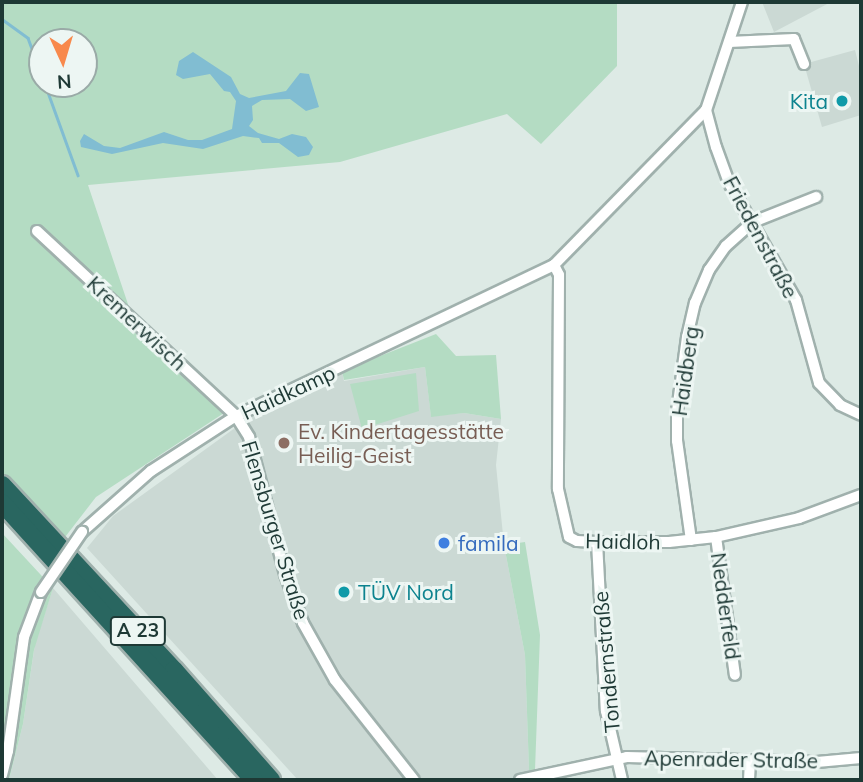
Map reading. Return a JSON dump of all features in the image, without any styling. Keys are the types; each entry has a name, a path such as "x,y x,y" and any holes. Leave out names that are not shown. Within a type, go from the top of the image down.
{"highway":[{"name":"A 23","path":"2,485 174,670 271,780"},
{"name":"A 23","path":"2,503 254,780"}],"street":[{"path":"706,110 742,2"},
{"path":"729,42 794,38 804,64"},
{"name":"Friedenstraße","path":"706,110 729,183 796,300 819,383 841,405 861,415"},
{"name":"Haidkamp","path":"2,775 8,751 23,637 41,592 82,532 151,471 236,416 554,265 706,110"},
{"path":"753,222 817,197"},
{"name":"Haidberg","path":"691,540 677,441 687,337 695,303 709,270 726,246 753,222"},
{"name":"Kremerwisch","path":"37,231 236,416"},
{"name":"Haidloh","path":"554,265 559,275 558,489 569,537 577,541 597,542 716,537 799,518 861,495"},
{"name":"Flensburger Straße","path":"236,416 249,437 285,574 303,623 336,682 414,780"},
{"name":"Nedderfeld","path":"716,537 735,675"},
{"name":"Tondernstraße","path":"597,542 605,701 622,780"},
{"name":"Apenrader Straße","path":"520,780 617,759 652,756 817,762 861,758"},
{"path":"749,780 750,761"}],"shaded area":[{"path":"762,2 831,2 774,32"},
{"path":"855,50 861,74 861,115 822,127 804,64"},
{"path":"425,367 431,416 464,413 501,419 496,465 504,545 525,655 529,770 532,780 298,780 87,548 113,516 246,420 342,371 344,381"},
{"path":"53,588 218,780 9,780 23,724 35,644"}],"green space":[{"path":"2,2 617,2 617,66 541,144 507,114 340,162 88,185 137,331 224,413 96,497 62,541 2,475"},
{"path":"436,334 456,356 496,355 501,419 464,413 431,417 425,367 344,380 342,371"},
{"path":"416,373 419,411 362,429 350,384"},
{"path":"2,533 53,588 34,650 23,724 9,780 2,780"},
{"path":"525,542 540,635 535,770 529,770 525,655 504,545"}],"water":[{"path":"193,52 231,77 240,94 249,98 286,91 300,73 309,74 319,107 306,111 290,99 262,100 252,106 253,120 249,126 258,133 279,139 292,134 306,137 313,147 309,155 298,157 279,143 262,143 259,138 243,136 203,149 163,143 112,154 81,147 80,141 84,134 104,146 120,148 164,132 188,140 202,140 232,129 236,101 230,92 224,91 210,74 183,79 176,75 179,61"}],"waterway":[{"path":"2,19 28,38"},
{"path":"50,98 78,175"}],"place":[{"name":"Kita","path":"842,101"},
{"name":"Ev. Kindertagesstätte Heilig-Geist","path":"284,443"},
{"name":"famila","path":"444,543"},
{"name":"TÜV Nord","path":"344,592"}]}
